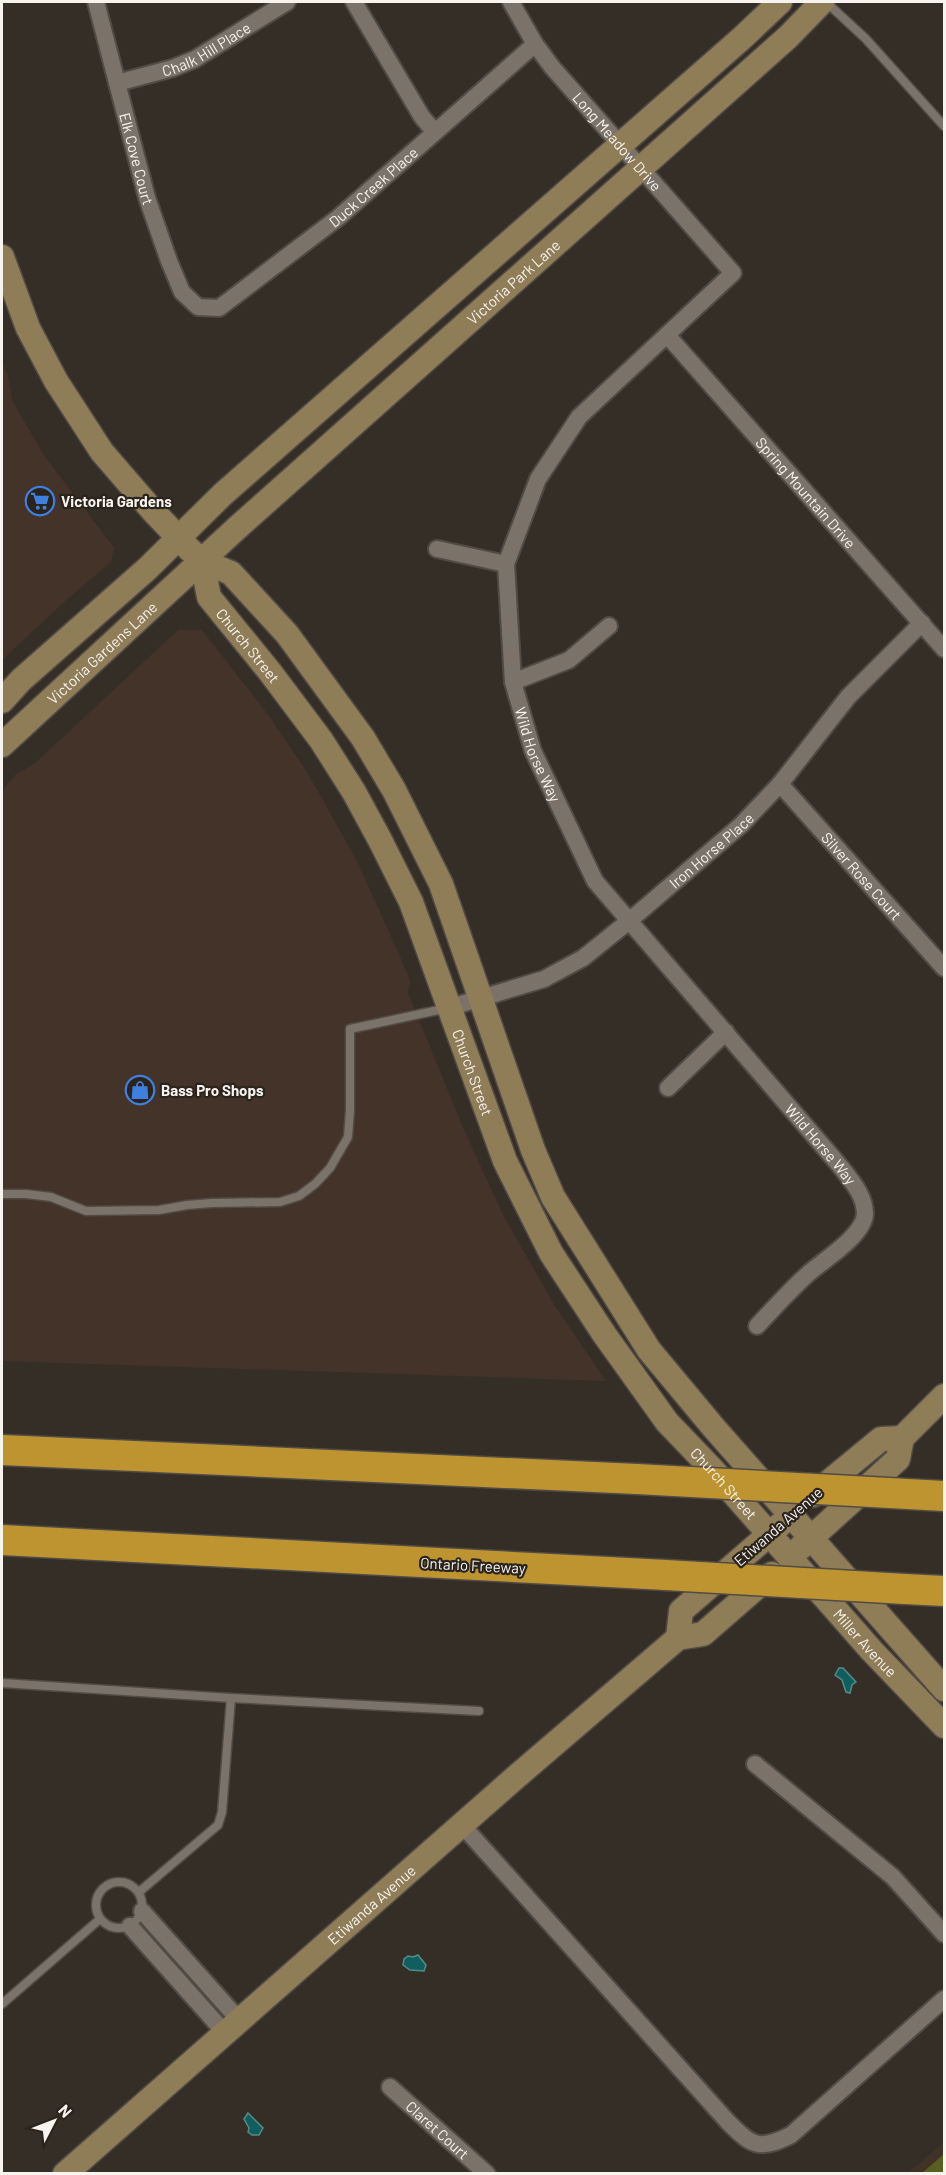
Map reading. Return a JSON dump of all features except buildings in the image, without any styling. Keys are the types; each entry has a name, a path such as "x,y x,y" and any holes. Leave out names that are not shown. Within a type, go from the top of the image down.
{"highway":[{"path":"2,1450 638,1479 945,1496"},
{"name":"Ontario Freeway","path":"2,1540 945,1591"}],"main road":[{"name":"Victoria Park Lane","path":"178,538 223,494 742,39 780,2"},
{"name":"Victoria Park Lane","path":"202,561 788,37 824,2"},
{"name":"Church Street","path":"3,267 28,328 66,396 102,452 178,538 202,561 231,573 243,585 287,634 363,738 394,790 441,884 533,1150 554,1197 649,1350 714,1428 811,1537"},
{"name":"Victoria Gardens Lane","path":"2,701 21,680 147,569 178,538"},
{"name":"Church Street","path":"202,561 209,597 270,672 321,741 354,792 411,902 505,1161 551,1253 604,1334 668,1422 790,1557"},
{"name":"Victoria Gardens Lane","path":"2,745 202,561"},
{"name":"Etiwanda Avenue","path":"65,2174 678,1638 703,1634 898,1460 902,1438 945,1396"},
{"name":"Etiwanda Avenue","path":"678,1638 681,1611 881,1439 902,1438"},
{"name":"Miller Avenue","path":"811,1537 945,1689"},
{"name":"Miller Avenue","path":"790,1557 872,1651 945,1726"}],"street":[{"name":"Elk Cove Court","path":"96,2 147,198 182,292 198,307"},
{"name":"Chalk Hill Place","path":"117,83 173,68 195,59 287,2"},
{"path":"354,2 422,117 434,131"},
{"name":"Long Meadow Drive","path":"511,2 552,68 733,273"},
{"name":"Duck Creek Place","path":"198,307 219,308 339,217 535,44"},
{"name":"Wild Horse Way","path":"733,273 579,417 538,479 506,564 513,682 533,751 595,881 856,1187 863,1202 865,1216 857,1231 808,1274 757,1326"},
{"name":"Spring Mountain Drive","path":"667,335 945,649"},
{"path":"437,549 506,564"},
{"name":"Iron Horse Place","path":"448,1008 544,979 583,958 629,921 741,825 780,784 848,697 922,623"},
{"path":"513,682 569,660 609,626"},
{"name":"Silver Rose Court","path":"780,784 945,968"},
{"path":"668,1088 726,1032"},
{"path":"755,1764 893,1877 945,1934"},
{"path":"462,1825 728,2122 742,2136 759,2145 774,2143 791,2135 945,2000"},
{"path":"142,1911 233,2027"},
{"path":"130,1926 233,2027"},
{"name":"Claret Court","path":"390,2087 487,2174"}],"lane":[{"path":"824,2 867,39 945,126"},
{"path":"2,1194 51,1197 86,1210 159,1210 212,1203 280,1202 299,1196 315,1184 330,1168 348,1137 350,1029 448,1008"},
{"path":"2,1683 479,1712"},
{"path":"139,1892 218,1825 222,1812 231,1698"},
{"path":"115,1881 122,1881 135,1886 139,1892 142,1898 142,1911 130,1926 114,1928 100,1919 96,1899 103,1887 115,1881"},
{"path":"2,2004 100,1919"}],"shaded area":[{"name":"Victoria Gardens","path":"2,363 8,375 12,400 43,454 114,548 111,562 2,660"},
{"path":"178,630 202,630 269,716 307,772 357,861 401,959 410,981 408,993 464,1130 503,1215 555,1306 606,1381 2,1361 2,791 16,774 34,764"},
{"path":"944,2142 944,2173 908,2173"}],"green space":[{"path":"944,2154 944,2173 922,2173"}],"water":[{"path":"839,1668 843,1668 856,1682 852,1685 850,1693 846,1692 842,1680 835,1675"},
{"path":"418,1955 426,1965 424,1971 410,1970 403,1965 404,1959 408,1956"},
{"path":"248,2113 263,2128 259,2135 252,2135 248,2132 249,2128 244,2119"}],"place":[{"name":"Victoria Gardens","path":"40,501"},
{"name":"Bass Pro Shops","path":"140,1090"}]}
